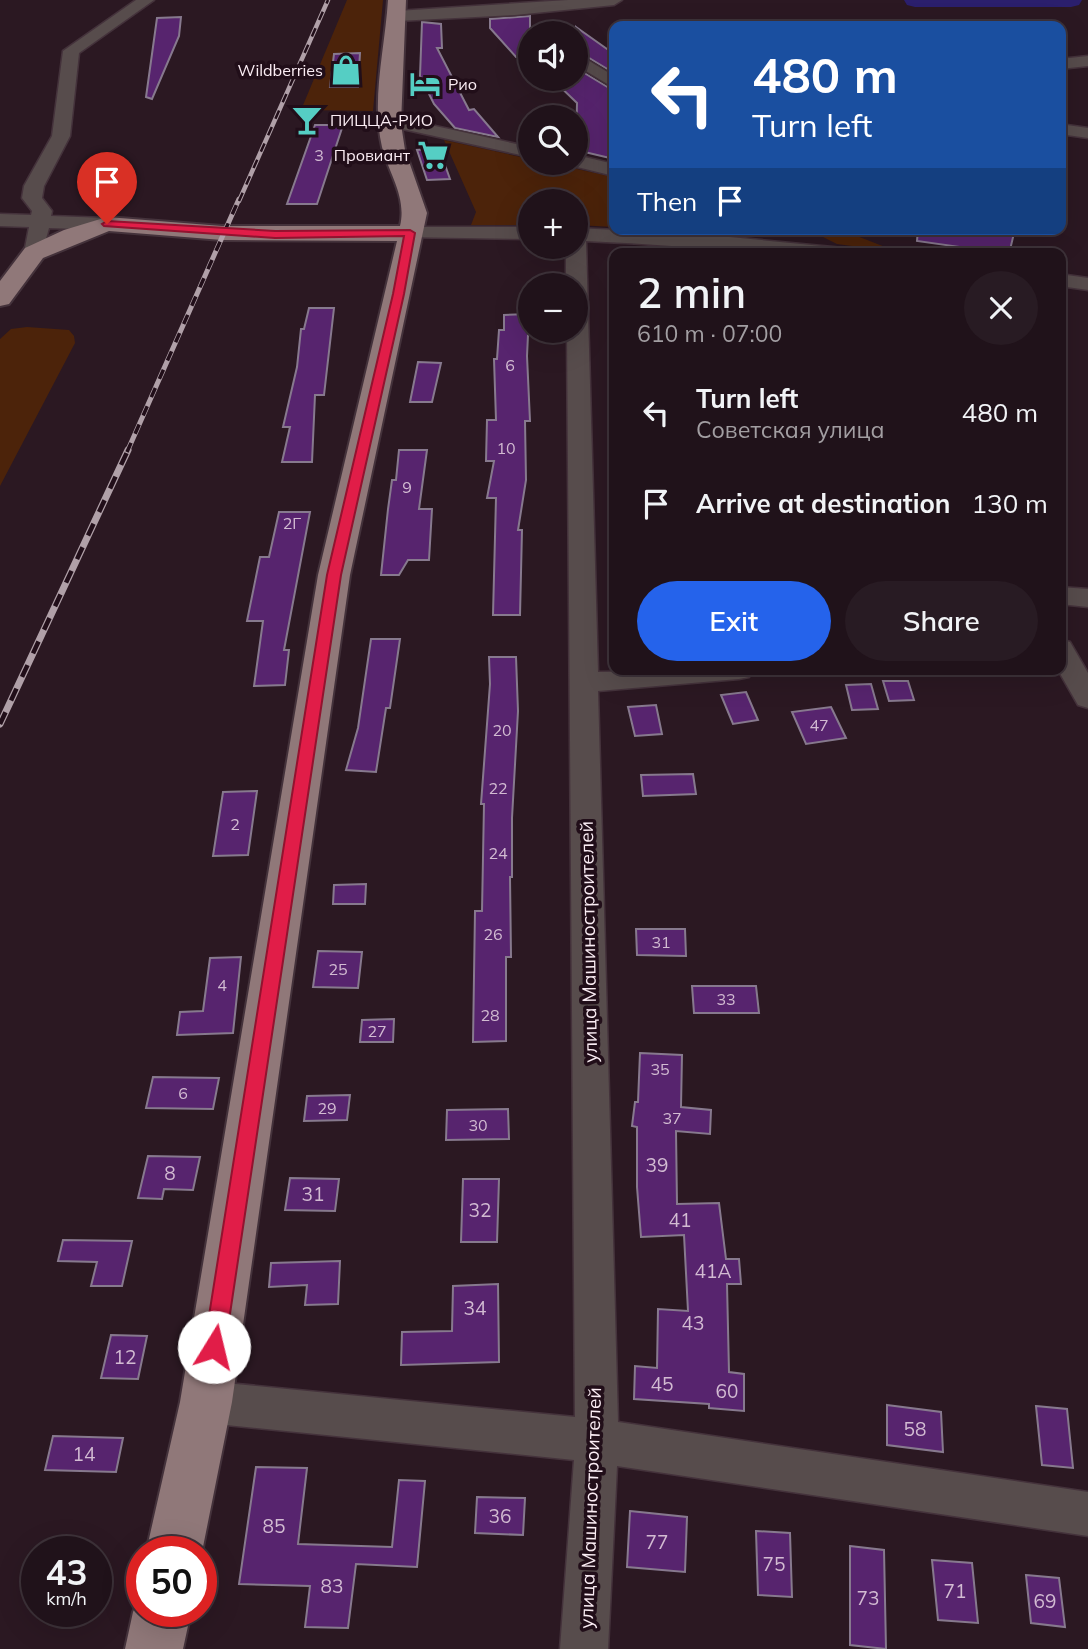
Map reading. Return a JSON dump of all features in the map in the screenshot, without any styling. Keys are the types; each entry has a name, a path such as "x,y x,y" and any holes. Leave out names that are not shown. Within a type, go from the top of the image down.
{"main road":[{"path":"177,1536 206,1402 334,575 399,294 410,233 414,205 398,165 390,121 397,8"},
{"path":"0,298 34,253 73,235 107,224 275,234 410,233"},
{"path":"154,1649 159,1627"}],"street":[{"path":"34,253 41,211 32,198 34,186 61,136 71,51 146,0"},
{"path":"397,8 514,10 614,0"},
{"path":"514,10 528,21"},
{"path":"1066,63 1088,61"},
{"path":"588,66 609,80"},
{"path":"390,121 518,149"},
{"path":"1066,130 1088,132"},
{"path":"588,164 609,169"},
{"path":"0,220 107,224"},
{"path":"410,233 518,233"},
{"path":"588,235 698,240 780,248"},
{"path":"806,235 831,248"},
{"name":"улица Машиностроителей","path":"576,259 597,1441 584,1649"},
{"path":"1066,281 1088,284"},
{"path":"1066,595 1088,598"},
{"path":"1066,659 1088,698"},
{"path":"583,683 679,675"},
{"path":"206,1402 597,1441 1088,1514"}],"shaded area":[{"path":"347,0 383,0 373,111 301,110"},
{"path":"444,140 518,156 518,175 588,175 588,171 609,176 609,227 588,226 588,189 518,189 518,225 471,225 476,212"},
{"path":"819,235 854,235 888,248 868,248 837,244"},
{"path":"27,327 69,330 75,343 0,486 0,339 11,329"}],"building":[{"path":"530,16 530,21 518,21 518,57 490,28 490,19"},
{"path":"181,17 179,36 152,99 146,97 157,18"},
{"path":"422,22 441,24 442,48 437,48 469,110 474,109 498,137 455,128 434,104 420,76"},
{"path":"588,36 609,50 609,70 588,57"},
{"name":"Wildberries","path":"360,53 358,87 330,87 334,54"},
{"path":"588,75 609,88 609,158 588,153 588,105 577,103 564,91 588,91"},
{"path":"315,125 343,125 317,204 287,204"},
{"path":"439,148 450,179 427,180 417,150"},
{"path":"918,235 1014,235 1010,248 967,248 917,241"},
{"path":"309,308 334,308 324,395 315,395 312,462 282,462 290,427 283,427 297,367 301,329 304,329"},
{"path":"518,314 518,343 528,343 530,421 525,421 526,480 518,530 522,530 520,615 493,615 496,498 487,498 494,461 486,461 487,420 496,420 494,359 497,359 499,330 504,330 504,315"},
{"path":"418,362 441,363 432,402 410,402"},
{"path":"399,450 427,450 419,509 432,509 429,560 408,560 399,575 381,575 392,480 396,480"},
{"path":"279,512 310,512 284,650 289,650 285,685 254,686 263,621 247,621 260,557 269,557"},
{"path":"371,639 400,639 390,708 386,708 376,772 346,770 358,728"},
{"path":"489,657 516,657 518,711 510,877 511,957 506,957 506,1041 473,1042 475,911 482,911 484,804 481,804 490,684"},
{"path":"883,681 908,681 914,700 889,701"},
{"path":"871,684 878,709 852,710 846,685"},
{"path":"746,692 758,720 733,724 721,695"},
{"path":"656,705 662,734 635,736 628,707"},
{"path":"831,707 846,738 806,744 792,712"},
{"path":"693,774 696,794 643,796 641,775"},
{"path":"257,791 248,855 213,856 223,792"},
{"path":"366,884 365,904 333,904 334,885"},
{"path":"636,929 685,929 686,956 637,955"},
{"path":"318,951 362,952 358,988 313,987"},
{"path":"241,957 233,1033 177,1035 180,1012 203,1011 210,958"},
{"path":"692,986 756,986 759,1013 694,1013"},
{"path":"394,1019 393,1042 360,1042 362,1020"},
{"path":"640,1053 682,1055 681,1107 711,1110 710,1134 676,1131 677,1204 719,1203 726,1259 739,1259 741,1284 727,1284 729,1372 744,1374 744,1411 709,1408 709,1404 634,1399 635,1366 657,1368 658,1309 688,1311 684,1235 641,1237 637,1187 637,1127 632,1126 635,1102 638,1102"},
{"path":"153,1077 219,1078 213,1109 146,1108"},
{"path":"350,1095 347,1120 304,1121 307,1096"},
{"path":"508,1109 509,1139 446,1140 447,1110"},
{"path":"148,1156 200,1157 193,1190 164,1189 162,1199 138,1198"},
{"path":"290,1178 339,1179 335,1211 285,1210"},
{"path":"463,1179 499,1179 497,1242 461,1242"},
{"path":"63,1240 132,1241 122,1286 91,1286 97,1262 58,1261"},
{"path":"340,1261 338,1304 305,1305 307,1285 269,1287 271,1263"},
{"path":"498,1284 499,1362 401,1365 402,1332 452,1331 453,1286"},
{"path":"111,1335 147,1336 138,1379 101,1378"},
{"path":"887,1405 941,1412 943,1452 887,1445"},
{"path":"1036,1406 1067,1409 1073,1468 1042,1465"},
{"path":"53,1436 123,1438 116,1472 45,1470"},
{"path":"256,1467 307,1468 298,1544 392,1547 399,1480 425,1481 417,1567 356,1564 348,1628 305,1627 310,1586 239,1584"},
{"path":"477,1497 525,1498 523,1535 475,1533"},
{"path":"630,1511 687,1517 685,1572 627,1567"},
{"path":"756,1531 790,1533 792,1597 758,1595"},
{"path":"850,1546 884,1550 886,1649 850,1645"},
{"path":"932,1560 972,1563 978,1623 938,1620"},
{"path":"1026,1575 1059,1578 1065,1627 1031,1623"}],"waterway":[{"path":"915,0 1071,0"}],"railway":[{"path":"239,201 328,0"},
{"path":"127,452 239,199"},
{"path":"0,724 128,450"}],"place":[{"name":"Wildberries","path":"346,70"},
{"name":"Рио","path":"425,84"},
{"name":"ПИЦЦА-РИО","path":"307,120"},
{"name":"Провиант","path":"433,155"}],"route":[{"path":"107,224 222,233 410,233 399,294 334,575 214,1347"}]}
